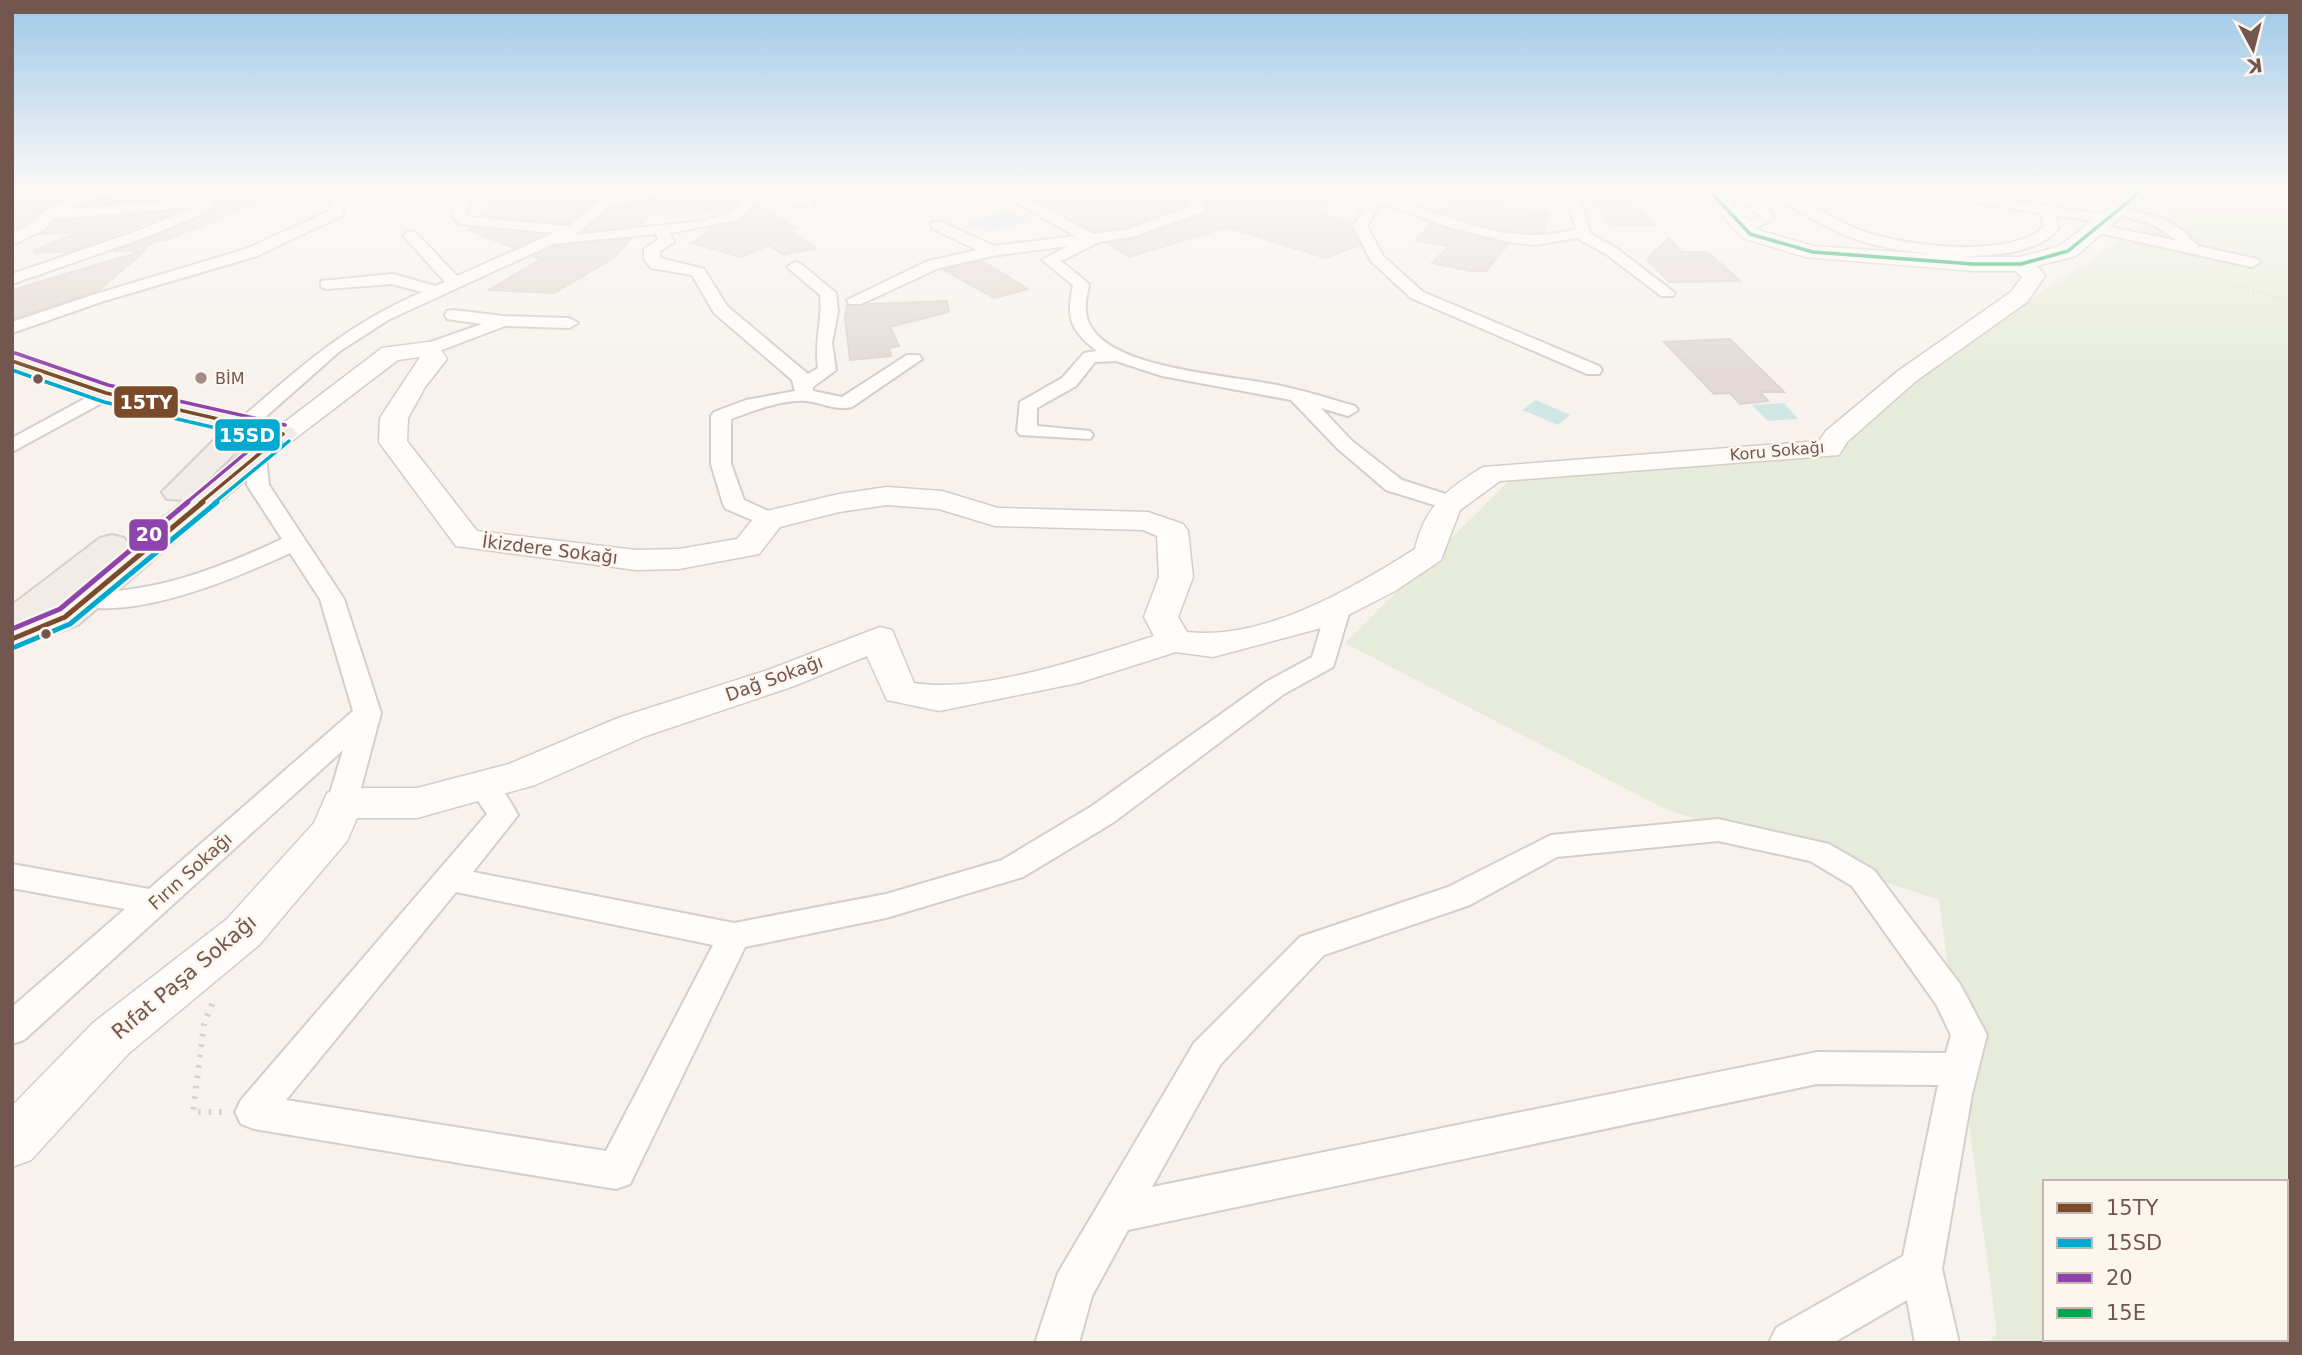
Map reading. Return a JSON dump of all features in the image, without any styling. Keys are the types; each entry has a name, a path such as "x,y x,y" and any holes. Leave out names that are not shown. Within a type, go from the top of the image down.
{"main road":[{"path":"12,361 106,393 283,434"},
{"path":"12,623 171,499 246,424"},
{"path":"12,639 65,617 283,434"}],"street":[{"path":"12,279 92,251"},
{"path":"12,328 97,299 177,278 251,251"},
{"path":"425,251 456,284"},
{"path":"246,424 334,347 382,316 525,251"},
{"path":"652,251 652,259 657,265 678,266 698,272 720,309 801,378 804,390"},
{"path":"855,300 898,287 934,264 991,251"},
{"path":"1069,251 1050,260 1081,284 1077,316 1089,334 1118,356 1134,365 1297,396 1348,410"},
{"path":"1373,251 1376,258 1417,295 1593,370"},
{"path":"1611,251 1667,293"},
{"path":"1807,251 1973,264 2021,264 2067,251"},
{"path":"2203,251 2252,262"},
{"name":"Koru Sokağı","path":"1447,502 1493,473 1829,449 1836,436 1907,376 2019,298 2034,276 2021,264"},
{"path":"795,267 828,293 830,311 823,343 827,370 804,390 721,416 721,464 734,504 769,520 839,503 887,496 943,500 995,517 1148,522 1172,531 1176,577 1161,617 1174,641 1213,646 1313,620 1382,584 1430,553 1435,527 1447,502 1394,485 1345,445 1297,396"},
{"path":"327,284 393,279 439,292"},
{"path":"453,315 503,321 569,323"},
{"path":"283,434 391,353 428,349 503,321"},
{"name":"İkizdere Sokağı","path":"428,349 434,359 413,384 394,418 393,442 467,539 636,560 679,559 748,547 769,520"},
{"path":"1083,435 1027,431 1027,406 1069,382 1090,357 1118,356"},
{"path":"804,390 845,403 913,359"},
{"path":"13,446 106,393"},
{"path":"256,456 258,485 332,599 367,713 342,803"},
{"path":"86,600 116,601 156,594 236,570 295,542"},
{"path":"449,879 734,936 886,906 1012,869 1103,814 1275,688 1324,661 1339,607"},
{"name":"Dağ Sokağı","path":"342,803 417,803 521,775 632,727 781,678 880,638 887,663 900,692 939,699 1078,672 1174,641"},
{"name":"Fırın Sokağı","path":"12,1029 367,713"},
{"path":"254,1112 503,815 482,785"},
{"name":"Rıfat Paşa Sokağı","path":"12,1143 111,1038 243,932 332,830 342,803"},
{"path":"1057,1343 1073,1288 1208,1054 1312,946 1459,896 1551,846 1717,830 1818,852 1863,878 1948,993 1969,1035 1921,1269 1937,1343"},
{"path":"12,876 155,902"},
{"path":"254,1112 616,1171 734,936"},
{"path":"1115,1214 1816,1068 1961,1069"},
{"path":"1791,1343 1921,1269"}],"path":[{"path":"2218,280 2274,297 2290,298"},
{"path":"214,1001 204,1024 193,1112 254,1112"}],"green space":[{"path":"2104,251 2290,251 2290,1343 1988,1343 1997,1333 1939,900 1665,809 1345,643 1519,471 1808,445"}],"water":[{"path":"1536,400 1570,415 1558,425 1522,410"},
{"path":"1784,403 1798,419 1768,421 1752,405"}],"building":[{"path":"34,251 69,251 67,252"},
{"path":"145,251 99,290 12,319 12,290"},
{"path":"544,251 620,251 615,257 554,293 489,290 541,259 533,256"},
{"path":"720,251 754,251 741,257"},
{"path":"778,251 801,251 784,255"},
{"path":"1120,251 1148,251 1129,257"},
{"path":"1304,251 1343,251 1325,258"},
{"path":"1444,251 1502,251 1486,271 1471,271 1432,263"},
{"path":"1655,251 1708,252 1740,281 1669,282 1647,259"},
{"path":"982,261 1028,289 994,298 944,270"},
{"path":"947,301 949,312 890,327 899,346 889,348 891,356 850,360 845,318 847,305"},
{"path":"1730,339 1784,392 1760,392 1768,401 1740,404 1730,393 1714,394 1664,342"}],"transit line":[{"name":"15E","path":"1810,251 1973,264 2021,264 2067,251"},
{"name":"20","path":"15,353 108,385 285,425"},
{"name":"15TY","path":"12,361 106,393 283,434"},
{"name":"15SD","path":"12,370 104,402 281,443"},
{"name":"20","path":"12,629 60,609 277,427"},
{"name":"15TY","path":"12,639 65,617 283,434"},
{"name":"15SD","path":"15,647 70,624 289,441"}],"place":[{"name":"BİM","path":"201,378"}]}
